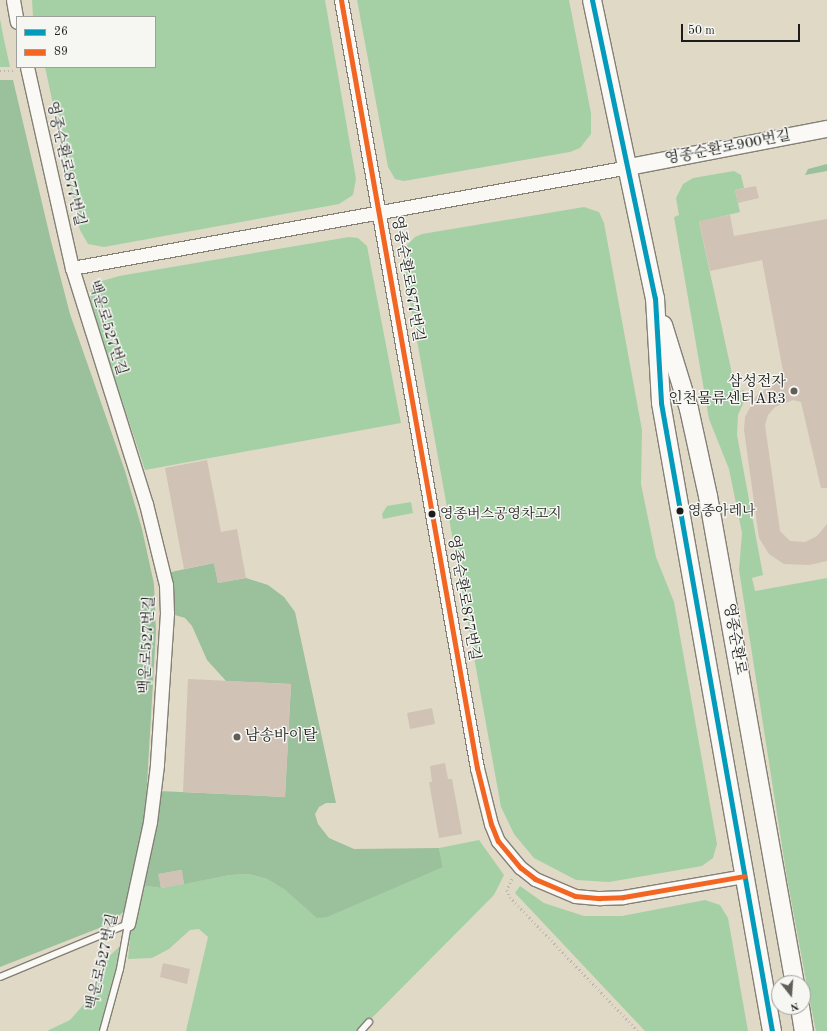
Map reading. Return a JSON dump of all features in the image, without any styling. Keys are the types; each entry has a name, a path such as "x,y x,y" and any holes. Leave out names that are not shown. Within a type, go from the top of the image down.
{"main road":[{"name":"영종순환로","path":"592,0 629,167 655,298 689,409 708,496 794,975"},
{"name":"영종순환로","path":"655,298 661,403 772,1031"},
{"path":"801,1015 804,1031"}],"street":[{"path":"13,0 16,16"},
{"name":"영종순환로877번길","path":"341,0 483,799 498,841 521,868 555,889 576,896 600,898 623,897 744,876"},
{"name":"영종순환로877번길","path":"21,69 72,268"},
{"name":"영종순환로900번길","path":"629,167 827,129"},
{"path":"72,268 629,167"},
{"name":"백운로527번길","path":"72,268 146,504 166,585 167,613 156,779 150,822 128,924"}],"lane":[{"path":"0,977 128,924"},
{"name":"백운로527번길","path":"103,1031 120,969 128,924"},
{"path":"361,1031 369,1022"}],"path":[{"path":"0,71 21,69"},
{"path":"521,868 508,884 507,890 510,897 638,1031"}],"green space":[{"path":"32,0 325,0 356,179 353,195 339,204 104,247 88,244 80,230 45,68 156,68 156,16 33,16"},
{"path":"357,0 569,0 591,113 591,134 580,148 570,152 404,181 395,179 388,167"},
{"path":"0,19 3,35 10,67 0,67"},
{"path":"0,80 13,80 70,314 125,471 142,529 154,584 156,631 145,819 125,910 112,923 0,967"},
{"path":"827,164 827,171 805,175 808,169"},
{"path":"734,171 741,175 744,188 735,190 740,212 699,222 736,392 744,390 746,397 738,415 737,435 763,575 752,578 755,591 827,578 827,1031 816,1031 811,1007 811,975 805,975 787,878 739,570 742,533 729,469 709,419 674,217 679,215 676,198 683,184 693,178"},
{"path":"584,207 599,212 604,223 642,430 641,484 656,557 674,602 717,844 713,858 702,866 609,882 576,880 534,858 514,834 501,807 403,263 407,245 415,237 422,234"},
{"path":"349,237 358,238 367,246 401,423 145,470 91,306 90,292 95,283 119,276"},
{"path":"411,502 413,513 383,519 382,514 387,506"},
{"path":"214,563 218,583 246,578 268,585 284,597 295,612 336,803 326,803 319,807 315,814 318,824 329,838 354,849 439,848 443,867 327,917 317,918 285,890 267,879 249,874 230,875 184,884 181,870 159,874 161,888 146,886 143,882 159,791 285,797 291,684 226,681 207,660 192,626 185,618 175,615 171,572"},
{"path":"479,840 504,875 494,895 359,1031 186,1031 208,937 199,929 190,930 169,949 152,958 128,959 131,927 141,877 146,886 161,888 230,875 249,874 267,879 285,890 318,918 443,866 439,848"},
{"path":"520,886 544,903 584,916 622,916 705,900 720,905 728,918 748,1031 645,1031 515,893"},
{"path":"120,946 116,968 99,1031 47,1031 70,1020 93,994 103,962"}],"building":[{"path":"756,186 759,198 738,203 735,190"},
{"name":"삼성전자 인천물류센터AR3","path":"730,215 734,236 827,219 827,488 821,488 801,402 793,400 775,407 768,415 765,425 780,531 790,541 805,542 817,536 827,524 827,561 809,565 784,564 769,554 759,538 744,430 745,417 756,396 784,376 762,260 710,271 699,221"},
{"path":"207,460 221,532 237,529 246,578 218,583 214,563 184,569 165,468"},
{"path":"188,679 291,684 285,797 183,792"},
{"path":"432,708 435,724 410,729 407,713"},
{"path":"445,763 448,779 452,779 462,834 439,838 429,782 432,782 430,766"},
{"path":"182,870 184,884 161,888 158,874"},
{"path":"163,963 190,969 187,984 160,977"}],"transit line":[{"name":"89","path":"341,0 477,768 491,824 498,841 521,868 535,879 575,896 600,898 623,897 744,876"},
{"name":"26","path":"592,0 655,298 661,403 772,1031"}],"place":[{"name":"삼성전자 인천물류센터AR3","path":"794,391"},
{"name":"영종아레나","path":"680,511"},
{"name":"영종버스공영차고지","path":"432,514"},
{"name":"남송바이탈","path":"237,737"}]}
